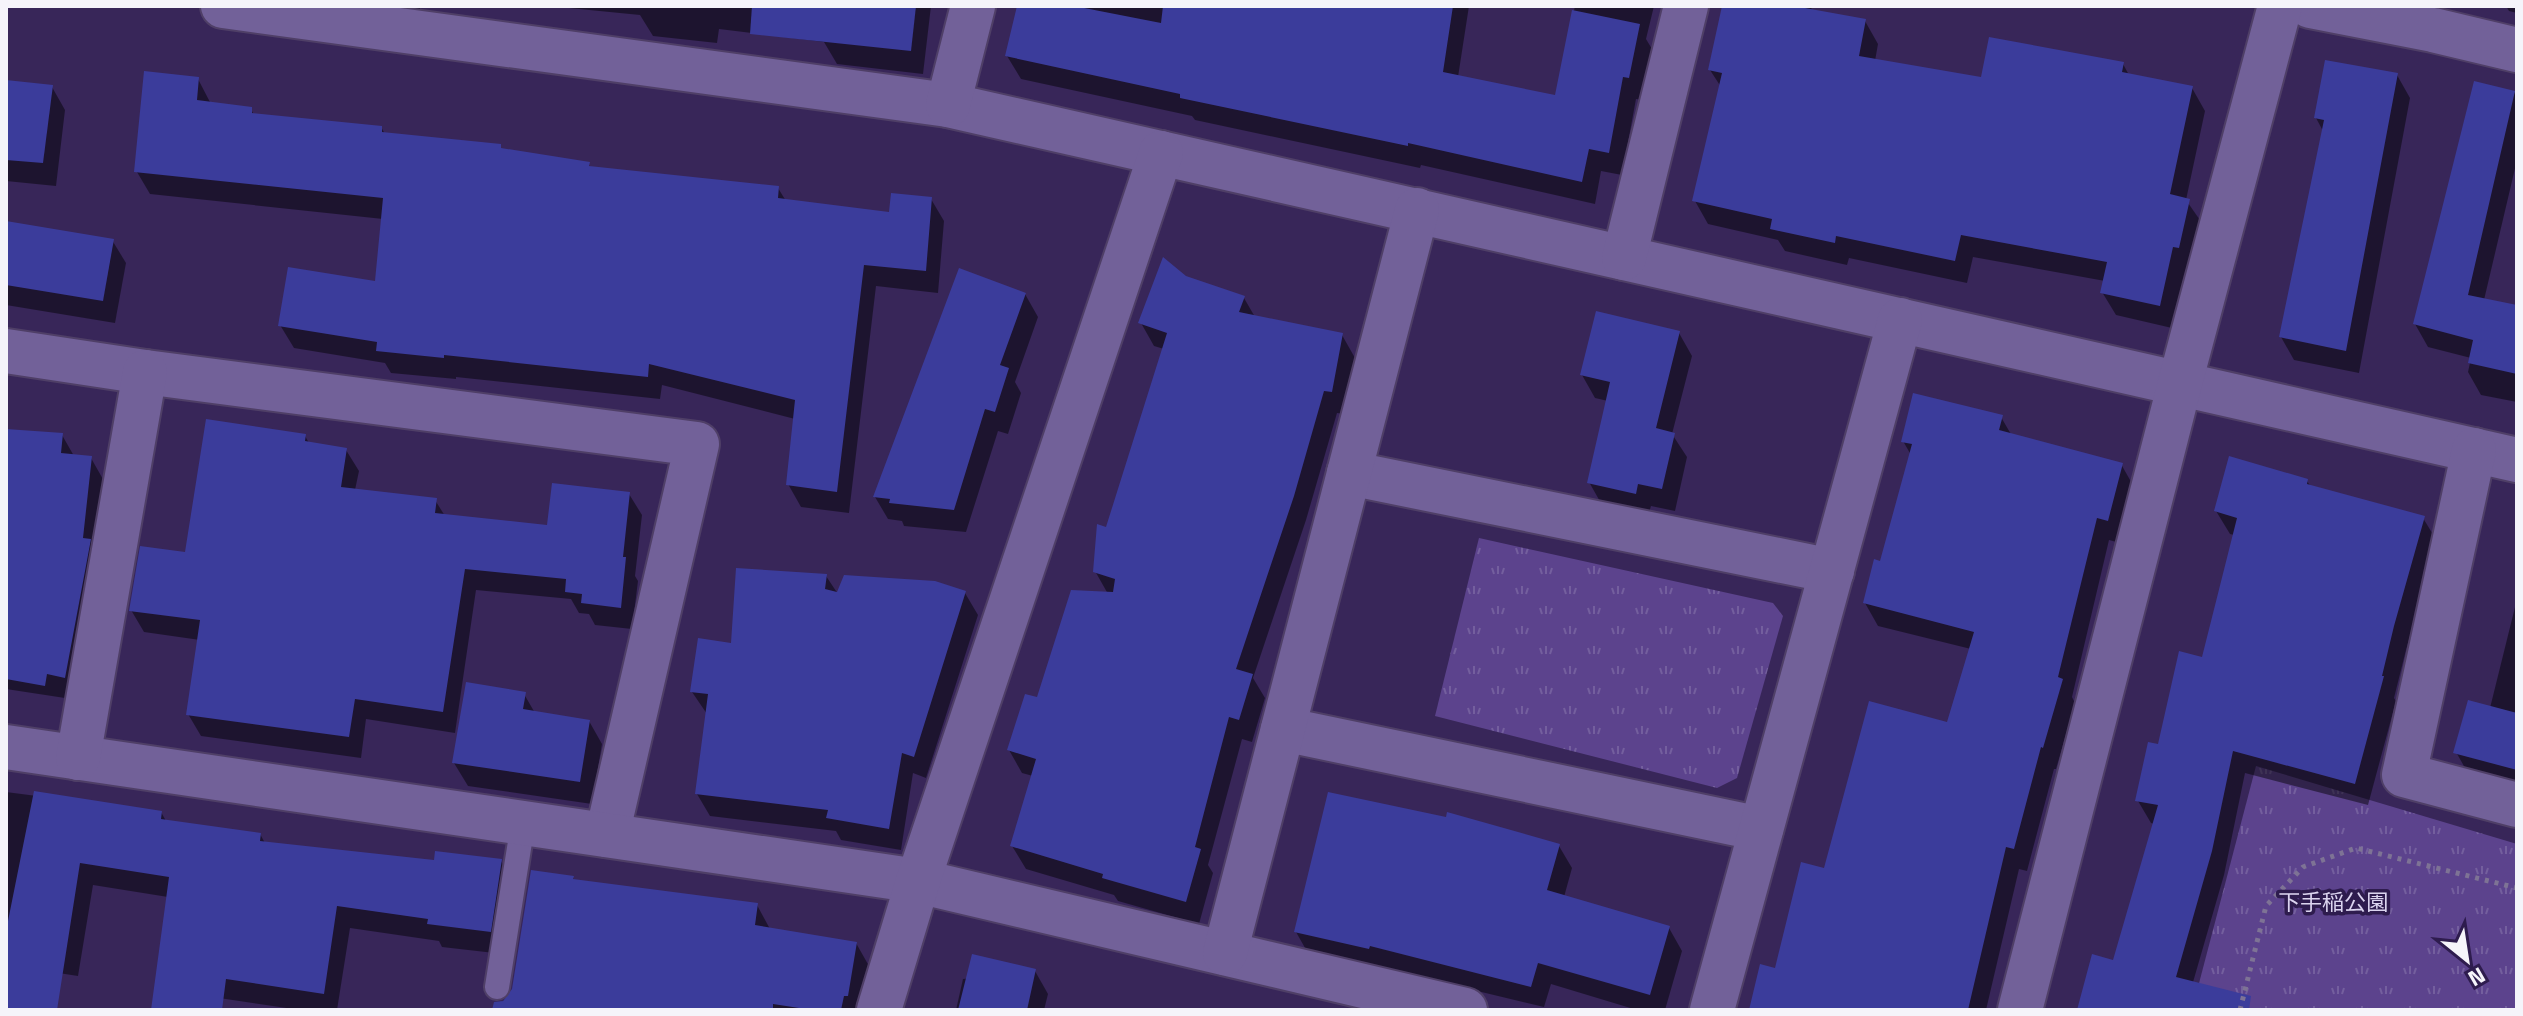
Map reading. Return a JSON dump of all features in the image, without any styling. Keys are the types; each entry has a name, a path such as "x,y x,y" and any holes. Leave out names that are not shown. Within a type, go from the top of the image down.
{"street":[{"path":"223,6 948,105 2517,460"},
{"path":"948,105 973,6"},
{"path":"1624,258 1686,6"},
{"path":"2020,1010 2280,6"},
{"path":"2310,6 2436,18 2517,50"},
{"path":"879,1010 918,881 1161,153"},
{"path":"1225,953 1417,210"},
{"path":"1712,1010 1900,320"},
{"path":"6,351 697,444 607,835"},
{"path":"78,758 145,372"},
{"path":"2474,450 2404,775 2517,805"},
{"path":"1349,473 1832,571"},
{"path":"1283,729 1761,829"},
{"path":"6,747 918,881 1465,1010"}],"lane":[{"path":"497,987 523,823"}],"path":[{"path":"2240,1010 2266,906 2303,867 2356,848 2517,888"}],"green space":[{"path":"1479,538 1773,603 1783,616 1737,778 1717,788 1435,716"},
{"name":"下手稲公園","path":"2256,766 2517,844 2517,1010 2192,1010"}],"building":[{"path":"752,6 916,6 911,51 750,34"},
{"path":"1017,6 1074,6 1161,23 1163,6 1453,6 1443,72 1555,95 1572,10 1640,24 1629,78 1623,77 1609,153 1589,149 1582,182 1408,143 1408,146 1180,98 1180,94 1005,56"},
{"path":"1722,6 1794,6 1866,19 1859,56 1981,77 1989,37 2124,62 2122,72 2193,86 2170,194 2190,199 2179,248 2173,247 2160,306 2100,293 2107,262 1961,235 1955,261 1836,236 1835,243 1770,229 1772,219 1692,201 1722,73 1708,70"},
{"path":"2325,60 2398,73 2346,351 2279,337 2324,120 2314,118"},
{"path":"144,71 199,77 197,100 252,107 252,113 382,126 382,132 501,144 501,148 590,162 589,166 779,186 778,198 889,212 891,193 932,197 926,271 864,265 837,492 786,485 795,400 649,364 648,377 444,355 444,358 376,351 377,342 278,326 288,267 375,281 383,198 134,172"},
{"path":"6,80 53,85 43,163 6,160"},
{"path":"2474,81 2515,91 2468,295 2517,305 2517,374 2468,363 2473,340 2413,324"},
{"path":"6,221 114,239 103,301 6,285"},
{"path":"1163,257 1186,276 1245,296 1239,312 1343,333 1332,392 1324,391 1294,496 1236,669 1253,674 1239,720 1229,717 1195,847 1201,849 1186,902 1102,878 1103,874 1010,846 1036,759 1007,750 1025,694 1037,697 1071,590 1113,592 1115,579 1093,572 1097,524 1106,527 1167,333 1138,323"},
{"path":"959,268 1026,293 1000,365 1009,368 995,412 985,409 954,510 889,503 890,499 873,497"},
{"path":"1596,311 1680,331 1656,428 1675,433 1662,489 1638,484 1636,494 1587,483 1610,382 1580,375"},
{"path":"1913,393 2003,415 1999,430 2123,463 2108,521 2097,518 2058,677 2063,679 2014,849 2006,847 1968,1010 1749,1010 1760,964 1775,968 1801,862 1824,868 1869,701 1947,722 1974,632 1863,603 1874,559 1880,561 1912,444 1901,442"},
{"path":"206,419 306,434 305,441 347,448 341,487 437,498 435,513 547,525 552,483 630,492 621,608 581,603 582,594 565,592 566,579 465,569 443,712 355,699 349,737 186,715 200,620 129,611 140,546 185,552"},
{"path":"6,429 63,433 61,453 92,456 83,538 91,539 65,678 47,674 45,686 6,679"},
{"path":"2229,456 2308,479 2307,484 2425,516 2355,784 2233,751 2212,851 2176,977 2251,996 2249,1010 2077,1010 2092,954 2113,960 2158,805 2135,801 2148,742 2158,744 2179,651 2202,657 2237,518 2214,511"},
{"path":"736,568 827,574 825,589 837,592 844,575 935,581 966,591 914,757 902,753 889,829 826,818 828,810 695,794 708,694 690,692 698,638 731,643"},
{"path":"466,682 526,692 523,709 590,720 580,782 452,763"},
{"path":"2468,700 2517,713 2517,770 2453,753"},
{"path":"34,791 162,811 161,819 261,833 260,841 434,860 435,851 502,859 491,932 427,924 428,919 337,906 324,994 226,979 222,1010 151,1010 169,877 80,863 57,1010 6,1010 6,931"},
{"path":"1328,792 1446,817 1447,812 1560,844 1547,890 1670,926 1650,995 1538,963 1531,987 1370,946 1369,949 1294,932"},
{"path":"531,870 574,876 573,879 758,903 755,925 857,942 848,996 844,996 841,1010 812,1010 773,1004 773,1010 492,1010 494,1002 503,1001 512,989"},
{"path":"972,954 1036,969 1027,1010 958,1010"}]}
